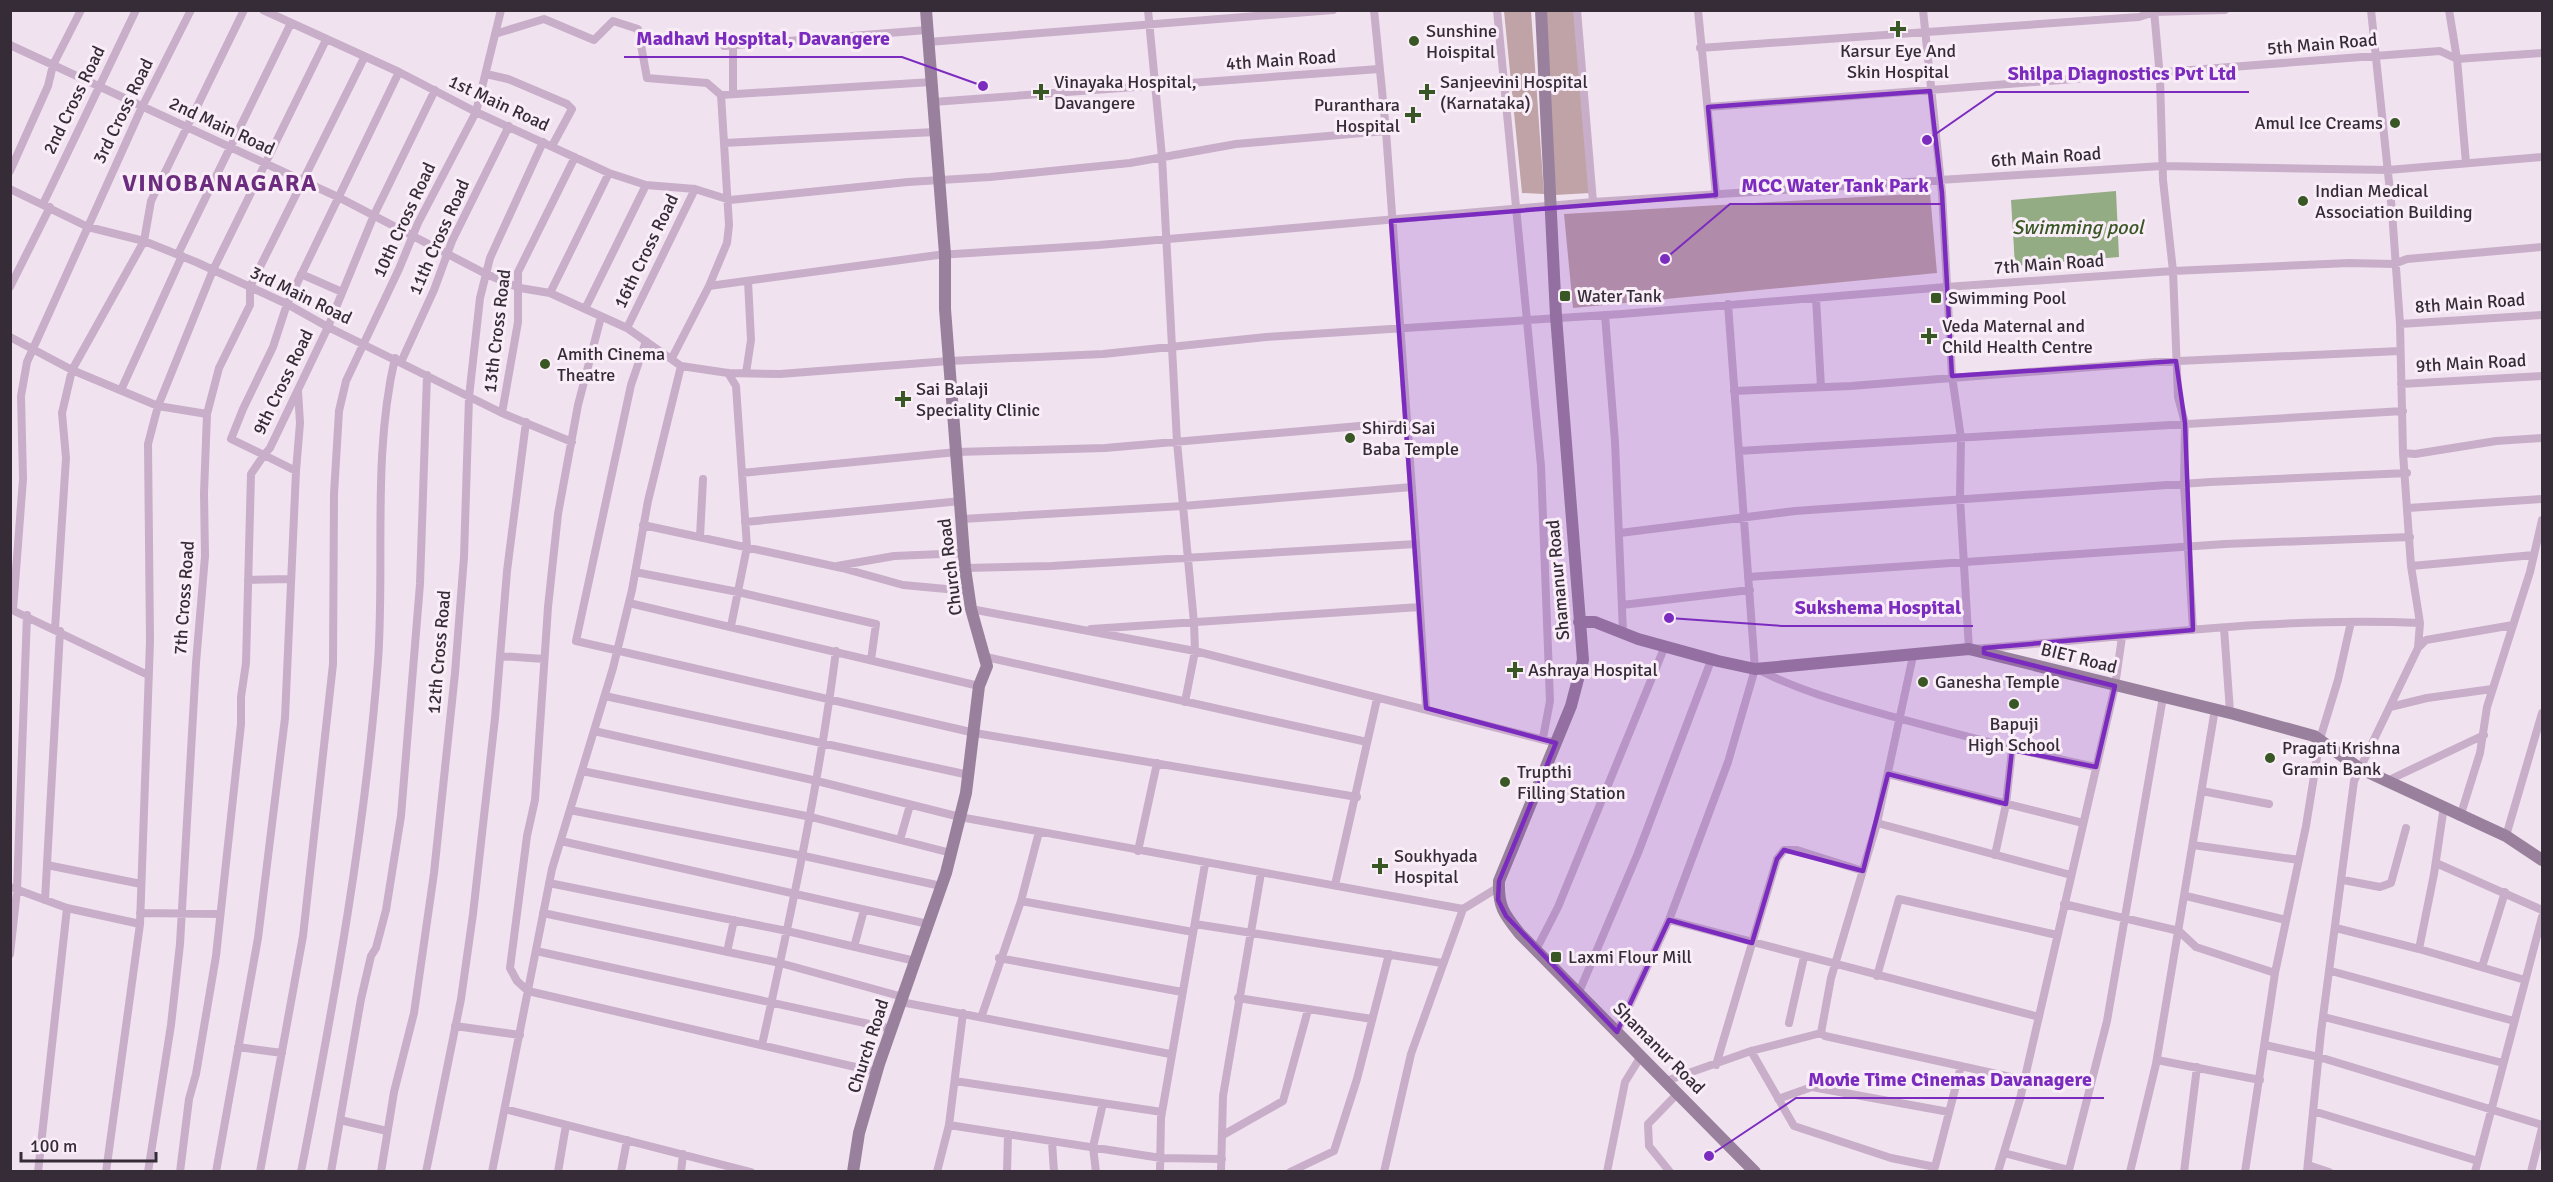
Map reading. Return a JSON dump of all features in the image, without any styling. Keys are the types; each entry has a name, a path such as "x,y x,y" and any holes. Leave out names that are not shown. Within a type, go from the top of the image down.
{"main road":[{"name":"Church Road","path":"853,1172 859,1132 877,1072 951,853 969,775 979,686 987,666 970,609 965,568 966,553 945,309 945,254 926,10"},
{"name":"Shamanur Road","path":"1541,10 1556,316 1583,660 1570,706 1556,743 1505,865 1498,900 1506,916 1536,950 1751,1169"},
{"name":"BIET Road","path":"1579,622 1595,622 1638,639 1755,669 1969,649 2230,712 2320,739 2359,768 2444,806 2460,817 2506,836 2542,860"}],"street":[{"path":"10,171 44,96 53,64 81,10"},
{"name":"2nd Cross Road","path":"10,288 98,86 136,10"},
{"name":"3rd Cross Road","path":"12,610 23,479 21,396 27,362 142,107 191,10"},
{"path":"45,900 66,458 62,412 72,370 144,241 151,201 244,10"},
{"name":"1st Main Road","path":"262,10 399,72 476,112 609,173 646,185 695,189 730,200"},
{"name":"10th Cross Road","path":"260,1172 303,936 333,664 334,505 339,411 346,381 414,238 418,222 476,112 501,10"},
{"path":"1148,10 1162,157 1177,442 1194,623 1195,651 1185,702"},
{"path":"733,94 728,46 1149,24 1333,10"},
{"path":"1374,10 1386,131 1416,544 1425,708"},
{"path":"1497,10 1541,466 1550,702 1543,738"},
{"path":"1577,10 1593,202"},
{"path":"1698,10 1716,195"},
{"path":"1923,10 1923,33 1940,180 1952,376 1962,438 1963,563 1969,649 2224,628 2351,622 2420,623"},
{"path":"1700,48 2139,17 2154,11 2225,10"},
{"path":"2371,10 2388,170 2400,324 2403,453 2407,473 2411,566 2420,623 2418,648"},
{"path":"2449,10 2457,59 2466,163"},
{"path":"2154,11 2159,71 2162,166 2173,272 2178,397 2185,423 2184,484 2193,630"},
{"path":"495,34 544,19 594,39 613,21 638,28 647,78 707,83 721,95 932,82"},
{"path":"121,390 229,147 291,23"},
{"path":"105,1172 140,924 148,675 148,444 158,406 213,270 326,40"},
{"name":"2nd Main Road","path":"12,49 53,64 340,198 486,274 520,288 550,293 627,328 681,366"},
{"name":"5th Main Road","path":"1708,107 2440,51 2457,59 2542,53"},
{"name":"7th Cross Road","path":"148,1172 171,1025 182,915 196,663 206,556 204,494 207,414 219,368 250,305 250,287 364,58"},
{"name":"4th Main Road","path":"933,102 1379,69"},
{"path":"286,304 340,198 399,72"},
{"path":"486,74 508,79 567,104 572,109 552,146"},
{"name":"9th Cross Road","path":"286,304 273,346 231,439 264,455 328,327 374,215 435,90"},
{"path":"672,358 709,286 727,243 730,200 721,95"},
{"name":"11th Cross Road","path":"301,1172 356,866 378,659 384,438 398,360 449,255 452,240 509,126"},
{"path":"730,200 990,177 1162,157 1236,144 1386,131"},
{"path":"724,143 935,132"},
{"name":"12th Cross Road","path":"381,1172 387,1131 414,1013 434,873 463,567 469,397 476,329 490,258 543,142"},
{"name":"13th Cross Road","path":"502,413 518,322 520,288 518,272 575,157"},
{"name":"6th Main Road","path":"709,286 945,254 1099,245 1593,202 2162,166 2388,170 2542,157"},
{"path":"550,293 609,173"},
{"path":"585,309 646,185"},
{"name":"3rd Main Road","path":"10,189 88,227 144,241 180,255 286,304 502,413 572,442"},
{"name":"16th Cross Road","path":"627,328 695,189"},
{"name":"7th Main Road","path":"681,366 728,373 780,374 949,361 1172,349 1266,337 1400,330 1556,316 1605,315 1946,287 2173,272 2349,263 2394,264 2407,260 2542,247"},
{"path":"301,274 342,292"},
{"path":"746,373 751,340 748,281"},
{"path":"1816,298 1821,387"},
{"path":"1617,1032 1669,920 1728,762 1755,669 1728,304"},
{"path":"1605,315 1609,342 1620,533 1623,632"},
{"name":"8th Main Road","path":"2400,324 2542,315"},
{"path":"601,317 578,405 552,559 535,800 527,836 510,968 517,981 528,991 877,1072"},
{"path":"10,337 72,370 158,406 207,414"},
{"path":"646,341 631,385 576,640 975,733 1357,797"},
{"path":"1734,391 1821,387 2176,361 2400,351"},
{"path":"492,1172 549,883 618,650 643,525 681,366"},
{"path":"728,373 736,386 747,547 731,626"},
{"path":"331,1172 371,956 376,948 387,910 401,816 420,584 427,375"},
{"name":"9th Main Road","path":"2401,384 2542,376"},
{"path":"216,1172 258,938 285,718 300,423 298,389"},
{"path":"1739,451 2403,411"},
{"path":"426,1172 455,1026 473,914 507,571 526,422"},
{"path":"742,473 957,452 1067,450 1407,424"},
{"path":"2403,453 2415,454 2496,441 2542,438"},
{"path":"180,1172 189,1099 200,1054 220,914 246,663 251,474 264,455 296,471"},
{"path":"1620,533 1744,520 1795,511 2184,484 2407,473"},
{"path":"700,537 703,479"},
{"path":"962,519 1183,506 1412,487"},
{"path":"2408,508 2542,499"},
{"path":"745,522 960,501"},
{"path":"2460,817 2484,735 2487,707 2534,555 2542,520"},
{"path":"643,525 747,547 903,585 968,591"},
{"path":"1748,577 2188,547 2410,537"},
{"path":"965,568 1188,558 1416,544"},
{"path":"833,567 894,556 966,553"},
{"path":"2411,566 2534,555"},
{"path":"635,572 738,592 876,624 871,660"},
{"path":"248,580 291,579"},
{"path":"1622,605 1749,590"},
{"path":"629,603 979,686"},
{"path":"1077,629 1420,607"},
{"path":"970,609 1195,651 1556,743"},
{"path":"12,610 27,615 148,675"},
{"path":"10,954 27,615"},
{"path":"2245,1172 2275,974 2299,860 2320,739 2338,680 2351,622"},
{"path":"2329,1172 2307,1168 2354,781 2418,648 2426,640 2513,625"},
{"path":"2224,628 2230,712"},
{"path":"1998,1172 2039,1017 2115,686 2122,638"},
{"path":"1536,950 1558,907 1665,646"},
{"path":"762,1045 804,856 824,744 836,651"},
{"path":"500,656 544,659"},
{"path":"1821,1033 1834,965 1877,823 1913,656"},
{"path":"986,657 1367,742"},
{"path":"1579,992 1638,853 1712,658"},
{"path":"1755,669 1789,685 1847,705 2012,750 2096,767"},
{"path":"2390,707 2427,698 2492,689"},
{"path":"605,696 969,775"},
{"path":"2004,1153 2070,1171 2107,1021 2163,697"},
{"path":"1335,885 1357,797 1377,699"},
{"path":"2130,1172 2157,1060 2186,896 2215,709"},
{"path":"2506,836 2542,713"},
{"path":"594,731 817,781 960,818 1463,909"},
{"path":"2389,780 2484,735"},
{"path":"1995,855 2006,804 2012,750"},
{"path":"1138,851 1157,763"},
{"path":"582,771 811,818 951,853"},
{"path":"1888,774 2083,823"},
{"path":"2202,791 2269,804"},
{"path":"900,840 910,805"},
{"path":"2419,949 2436,863 2444,806"},
{"path":"570,810 804,856 941,886"},
{"path":"1877,823 2071,875"},
{"path":"2343,880 2379,887 2391,884 2406,828"},
{"path":"982,1016 999,958 1021,901 1039,832"},
{"path":"561,841 928,924"},
{"path":"2193,845 2299,860"},
{"path":"1716,1065 1777,859 1784,850 1797,850 1863,871"},
{"path":"2436,863 2542,910"},
{"path":"1160,1172 1162,1112 1170,1054 1205,864"},
{"path":"47,866 141,884"},
{"path":"1221,1172 1223,1096 1261,873"},
{"path":"549,883 788,931 915,961"},
{"path":"1384,1172 1411,1054 1463,909 1499,887"},
{"path":"14,889 67,908 140,924"},
{"path":"2482,967 2505,892"},
{"path":"2186,896 2286,920"},
{"path":"1877,976 1895,906 1899,899 2057,935"},
{"path":"1021,901 1442,963"},
{"path":"2064,904 2179,931 2196,947 2275,974"},
{"path":"38,1172 67,908"},
{"path":"854,947 864,910"},
{"path":"543,913 780,963 902,999 963,1013 1170,1054"},
{"path":"140,914 220,914"},
{"path":"2475,1172 2542,917"},
{"path":"727,952 734,920"},
{"path":"1669,920 2039,1017"},
{"path":"2336,928 2525,980"},
{"path":"536,951 892,1029"},
{"path":"1290,1172 1334,1151 1357,1079 1389,954"},
{"path":"1789,1023 1804,957"},
{"path":"999,958 1182,992"},
{"path":"2331,971 2514,1021"},
{"path":"1238,998 1372,1019"},
{"path":"1223,1136 1283,1101 1308,1010"},
{"path":"937,1172 949,1125 963,1013"},
{"path":"2324,1017 2503,1063"},
{"path":"455,1026 520,1035"},
{"path":"1666,1081 1751,1051 1821,1033 1825,1036 2024,1080"},
{"path":"2265,1045 2319,1057 2491,1108 2542,1126 2530,1172"},
{"path":"238,1047 282,1053"},
{"path":"1751,1051 1794,1126 1890,1158 1934,1169 1961,1066"},
{"path":"1607,1172 1625,1082 1641,1056"},
{"path":"2157,1060 2260,1080"},
{"path":"2184,1172 2197,1068"},
{"path":"955,1081 1162,1112"},
{"path":"1779,1099 1812,1086 1949,1112"},
{"path":"1670,1172 1649,1146 1648,1124 1678,1093"},
{"path":"1096,1172 1093,1148 1103,1103"},
{"path":"505,1109 751,1172"},
{"path":"2313,1111 2478,1161"},
{"path":"340,1120 387,1131"},
{"path":"558,1172 566,1125"},
{"path":"949,1125 1161,1158 1222,1159"},
{"path":"1007,1172 1008,1134"},
{"path":"621,1172 627,1140"},
{"path":"1052,1142 1054,1172"},
{"path":"681,1172 683,1154"}],"highlighted area":[{"path":"1930,91 1942,193 1952,376 2176,361 2185,423 2193,630 1984,648 1984,653 2115,686 2096,767 2012,750 2006,804 1888,774 1863,871 1784,850 1777,859 1752,943 1669,920 1617,1032 1506,916 1498,900 1499,881 1556,743 1426,708 1391,221 1716,195 1708,107"}],"shaded area":[{"path":"1504,11 1531,11 1544,194 1522,193"},
{"path":"1542,11 1574,11 1590,193 1555,195"},
{"path":"1930,193 1937,273 1573,308 1564,214"}],"water":[{"name":"Swimming pool","path":"2116,191 2119,257 2015,266 2011,200"}],"place":[{"name":"Karsur Eye And Skin Hospital","path":"1898,29"},
{"name":"Sunshine Hoispital","path":"1414,41"},
{"name":"Madhavi Hospital, Davangere","path":"983,86"},
{"name":"Vinayaka Hospital, Davangere","path":"1041,92"},
{"name":"Sanjeevini Hospital (Karnataka)","path":"1427,92"},
{"name":"Puranthara Hospital","path":"1413,115"},
{"name":"Amul Ice Creams","path":"2395,123"},
{"name":"Shilpa Diagnostics Pvt Ltd","path":"1927,140"},
{"name":"Indian Medical Association Building","path":"2303,201"},
{"name":"MCC Water Tank Park","path":"1665,259"},
{"name":"Water Tank","path":"1565,296"},
{"name":"Swimming Pool","path":"1936,298"},
{"name":"Veda Maternal and Child Health Centre","path":"1929,336"},
{"name":"Amith Cinema Theatre","path":"545,364"},
{"name":"Sai Balaji Speciality Clinic","path":"903,399"},
{"name":"Shirdi Sai Baba Temple","path":"1350,438"},
{"name":"Sukshema Hospital","path":"1669,618"},
{"name":"Ashraya Hospital","path":"1515,670"},
{"name":"Ganesha Temple","path":"1923,682"},
{"name":"Bapuji High School","path":"2014,704"},
{"name":"Pragati Krishna Gramin Bank","path":"2270,758"},
{"name":"Trupthi Filling Station","path":"1505,782"},
{"name":"Soukhyada Hospital","path":"1380,866"},
{"name":"Laxmi Flour Mill","path":"1556,957"},
{"name":"Movie Time Cinemas Davanagere","path":"1709,1156"}],"district":[{"name":"VINOBANAGARA","path":"220,183"}]}
